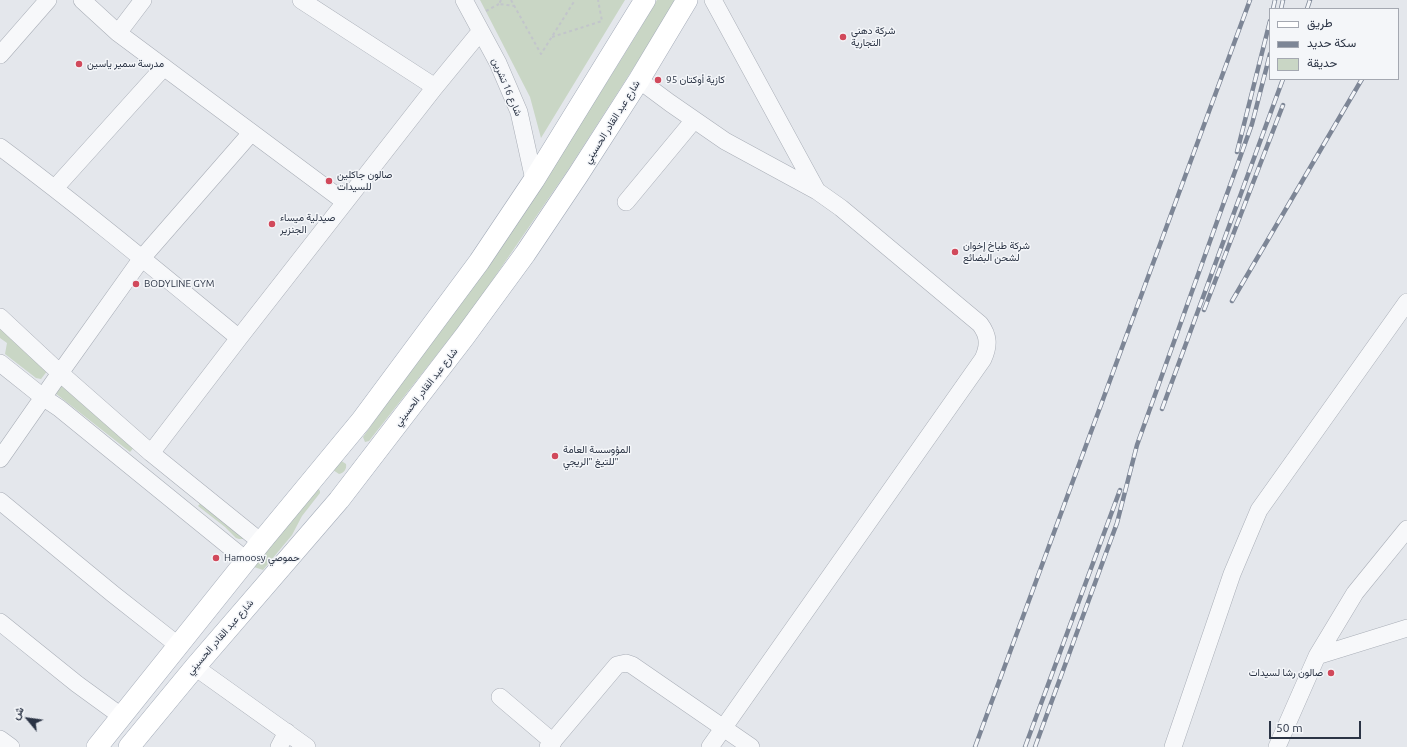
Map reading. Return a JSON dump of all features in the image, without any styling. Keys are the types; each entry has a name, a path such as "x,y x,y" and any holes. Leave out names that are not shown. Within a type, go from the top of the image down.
{"main road":[{"path":"97,747 246,560 361,421 479,262 534,180 645,0"},
{"name":"شارع عبد القادر الحسيني","path":"129,747 194,667 339,500 465,336 578,175 639,80 687,0"},
{"path":"342,444 344,454 350,462 365,466"},
{"path":"313,480 319,480 329,484 337,494 339,500"}],"street":[{"path":"0,55 48,0"},
{"path":"82,0 118,33 345,202"},
{"path":"118,33 143,0"},
{"path":"301,0 435,87"},
{"name":"شارع 16 تشرين","path":"464,0 498,63 519,112 534,180"},
{"path":"713,0 817,191"},
{"path":"151,453 345,202 480,32"},
{"path":"55,188 164,67"},
{"path":"639,80 731,145 817,191 841,208 980,324 987,335 987,347 983,359 710,747"},
{"path":"626,202 694,120"},
{"path":"0,459 142,258 251,132"},
{"path":"0,147 55,188 239,338"},
{"path":"1172,747 1232,574 1259,510 1407,302"},
{"path":"0,317 60,373 151,453 261,542"},
{"path":"0,363 59,408 246,560"},
{"path":"0,501 179,646"},
{"path":"1277,747 1317,656 1355,593 1407,529"},
{"path":"0,622 77,684 121,716"},
{"path":"1317,656 1407,628"},
{"path":"500,697 551,744 617,665 621,663 632,665 751,747"},
{"path":"194,667 283,740 307,747"},
{"path":"0,739 11,747"}],"path":[{"path":"501,0 499,4 515,6"},
{"path":"511,0 541,54 574,0"},
{"path":"551,37 602,21 598,0"}],"green space":[{"path":"480,0 625,0 541,138 530,97"},
{"path":"657,0 675,0 645,50 568,170 472,310 369,441 365,442 363,437 514,222 588,112"},
{"path":"0,319 48,370 41,379 36,378 5,354 7,343 0,338"},
{"path":"59,382 124,440 130,438 137,444 130,452 55,393"},
{"path":"340,460 346,464 346,468 339,474 333,470"},
{"path":"318,488 320,493 302,516 292,535 263,570 251,566"},
{"path":"204,499 245,536 243,539 236,538 225,527 198,506"}],"railway":[{"path":"975,747 1250,0"},
{"path":"1273,8 1275,0"},
{"path":"1281,8 1283,0"},
{"path":"1307,8 1310,0"},
{"path":"1237,152 1269,25"},
{"path":"1035,747 1117,523 1137,445 1252,124 1269,58"},
{"path":"1162,409 1283,80"},
{"path":"1232,301 1361,80"},
{"path":"1204,310 1283,105"},
{"path":"1025,747 1120,490"}],"place":[{"name":"شركة دهني التجارية","path":"843,37"},
{"name":"مدرسة سمير ياسين","path":"79,64"},
{"name":"كازية أوكتان 95","path":"658,80"},
{"name":"صالون جاكلين للسيدات","path":"329,181"},
{"name":"صيدلية ميساء الجنزير","path":"272,224"},
{"name":"شركة طباخ إخوان لشحن البضائع","path":"955,252"},
{"name":"BODYLINE GYM","path":"136,284"},
{"name":"المؤوسسة العامة للتيغ \"الريجي\"","path":"555,456"},
{"name":"Hamoosy حموصي","path":"216,558"},
{"name":"صالون رشا لسيدات","path":"1331,673"}]}
